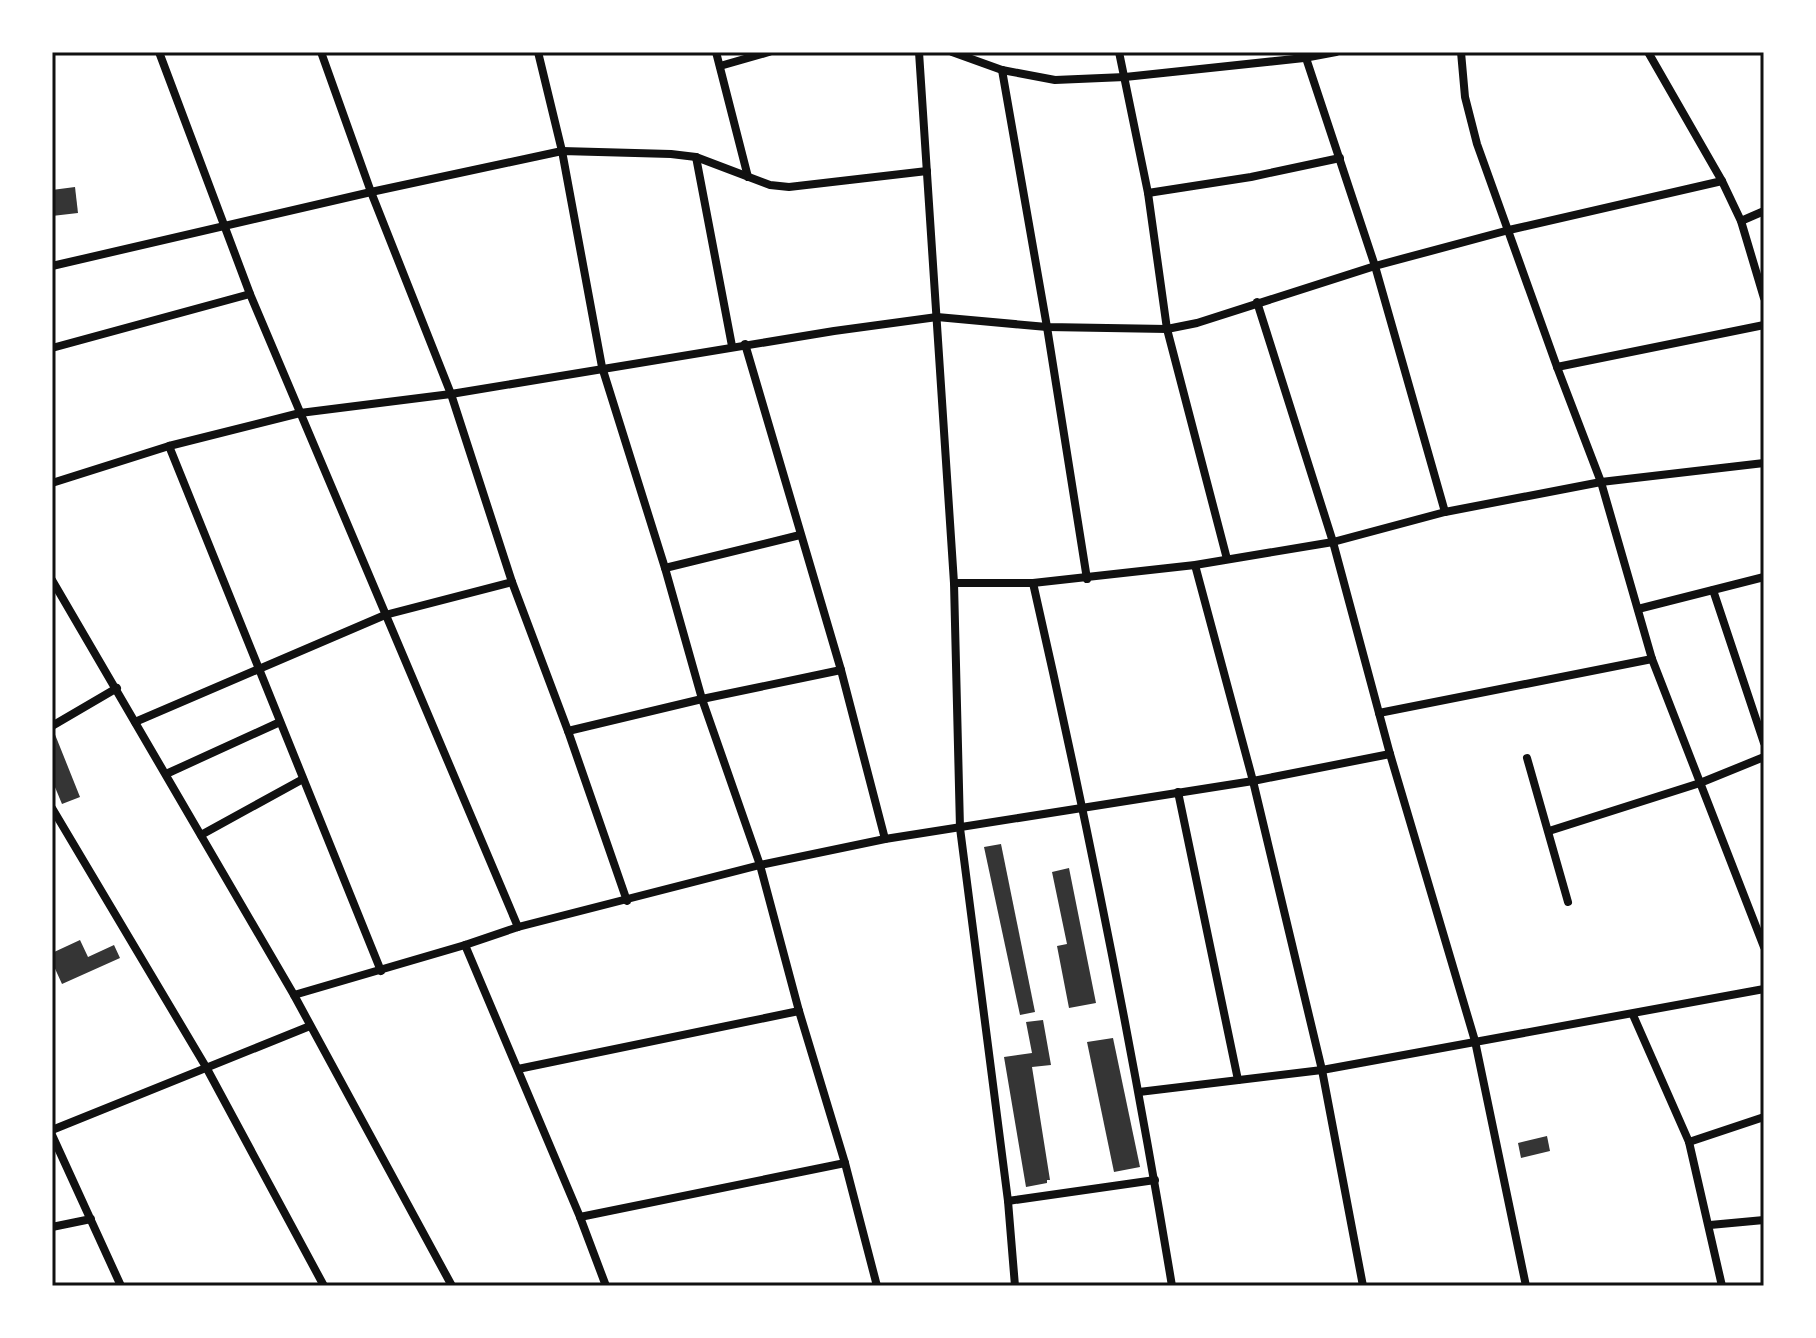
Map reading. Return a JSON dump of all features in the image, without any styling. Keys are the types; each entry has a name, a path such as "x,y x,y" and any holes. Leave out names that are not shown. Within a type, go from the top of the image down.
{"street":[{"path":"159,52 250,294 518,927"},
{"path":"321,52 371,192 451,394 512,582 627,901"},
{"path":"538,52 562,151 602,367 702,699 760,865 877,1286"},
{"path":"716,52 748,177"},
{"path":"720,66 769,52"},
{"path":"919,52 954,583 960,828 1008,1201 1015,1286"},
{"path":"952,52 1002,70 1055,80 1125,77 1336,52"},
{"path":"1119,52 1148,193 1167,329 1227,559"},
{"path":"1461,52 1462,81 1470,118 1557,367 1601,482 1652,659 1760,928 1764,947"},
{"path":"1648,52 1722,181 1741,221 1764,298"},
{"path":"1304,55 1375,266 1445,512"},
{"path":"1002,70 1087,579"},
{"path":"52,266 169,237 562,151 696,157 770,185 789,187 927,171"},
{"path":"696,157 732,346"},
{"path":"1148,193 1251,177 1340,158"},
{"path":"52,483 169,446 300,413 451,394 732,346 937,317 1047,327 1167,329 1197,323 1375,266 1509,230 1722,181"},
{"path":"1741,221 1764,211"},
{"path":"52,348 250,294"},
{"path":"1257,302 1333,542 1390,754 1475,1041 1526,1286"},
{"path":"1557,367 1764,325"},
{"path":"745,344 841,670 885,839"},
{"path":"169,446 381,971"},
{"path":"954,583 1087,579 1195,565 1333,542 1445,512 1601,482 1764,463"},
{"path":"665,568 800,535"},
{"path":"1195,565 1253,781 1322,1070 1363,1286"},
{"path":"1638,609 1764,577"},
{"path":"52,580 294,995 452,1286"},
{"path":"135,722 385,615 512,582"},
{"path":"1033,583 1083,807 1139,1092 1172,1286"},
{"path":"1713,590 1764,743"},
{"path":"1379,713 1652,659"},
{"path":"568,731 841,670"},
{"path":"52,726 117,688"},
{"path":"166,774 280,722"},
{"path":"294,995 518,927 760,865 885,839 1253,781 1390,754"},
{"path":"1549,831 1700,783 1764,757"},
{"path":"1527,758 1568,902"},
{"path":"201,835 303,779"},
{"path":"1178,792 1238,1080"},
{"path":"52,808 206,1067 324,1286"},
{"path":"465,945 606,1286"},
{"path":"1139,1092 1322,1070 1764,989"},
{"path":"518,1069 799,1011"},
{"path":"1633,1015 1689,1142 1722,1286"},
{"path":"121,1286 52,1132 310,1026"},
{"path":"1689,1142 1764,1117"},
{"path":"580,1217 845,1163"},
{"path":"1008,1201 1155,1180"},
{"path":"52,1227 91,1219"},
{"path":"1710,1225 1764,1220"}],"building":[{"path":"75,187 78,213 52,216 52,190"},
{"path":"54,732 80,797 62,804 52,780"},
{"path":"1001,844 1035,1012 1020,1015 984,847"},
{"path":"1069,868 1096,1003 1069,1008 1057,946 1067,944 1052,872"},
{"path":"80,940 88,957 114,945 120,958 62,984 52,962 52,953"},
{"path":"1043,1020 1051,1065 1032,1067 1050,1180 1026,1187 1004,1057 1032,1053 1026,1022"},
{"path":"1113,1038 1140,1167 1114,1172 1087,1042"},
{"path":"1547,1136 1550,1151 1521,1158 1518,1143"}]}
